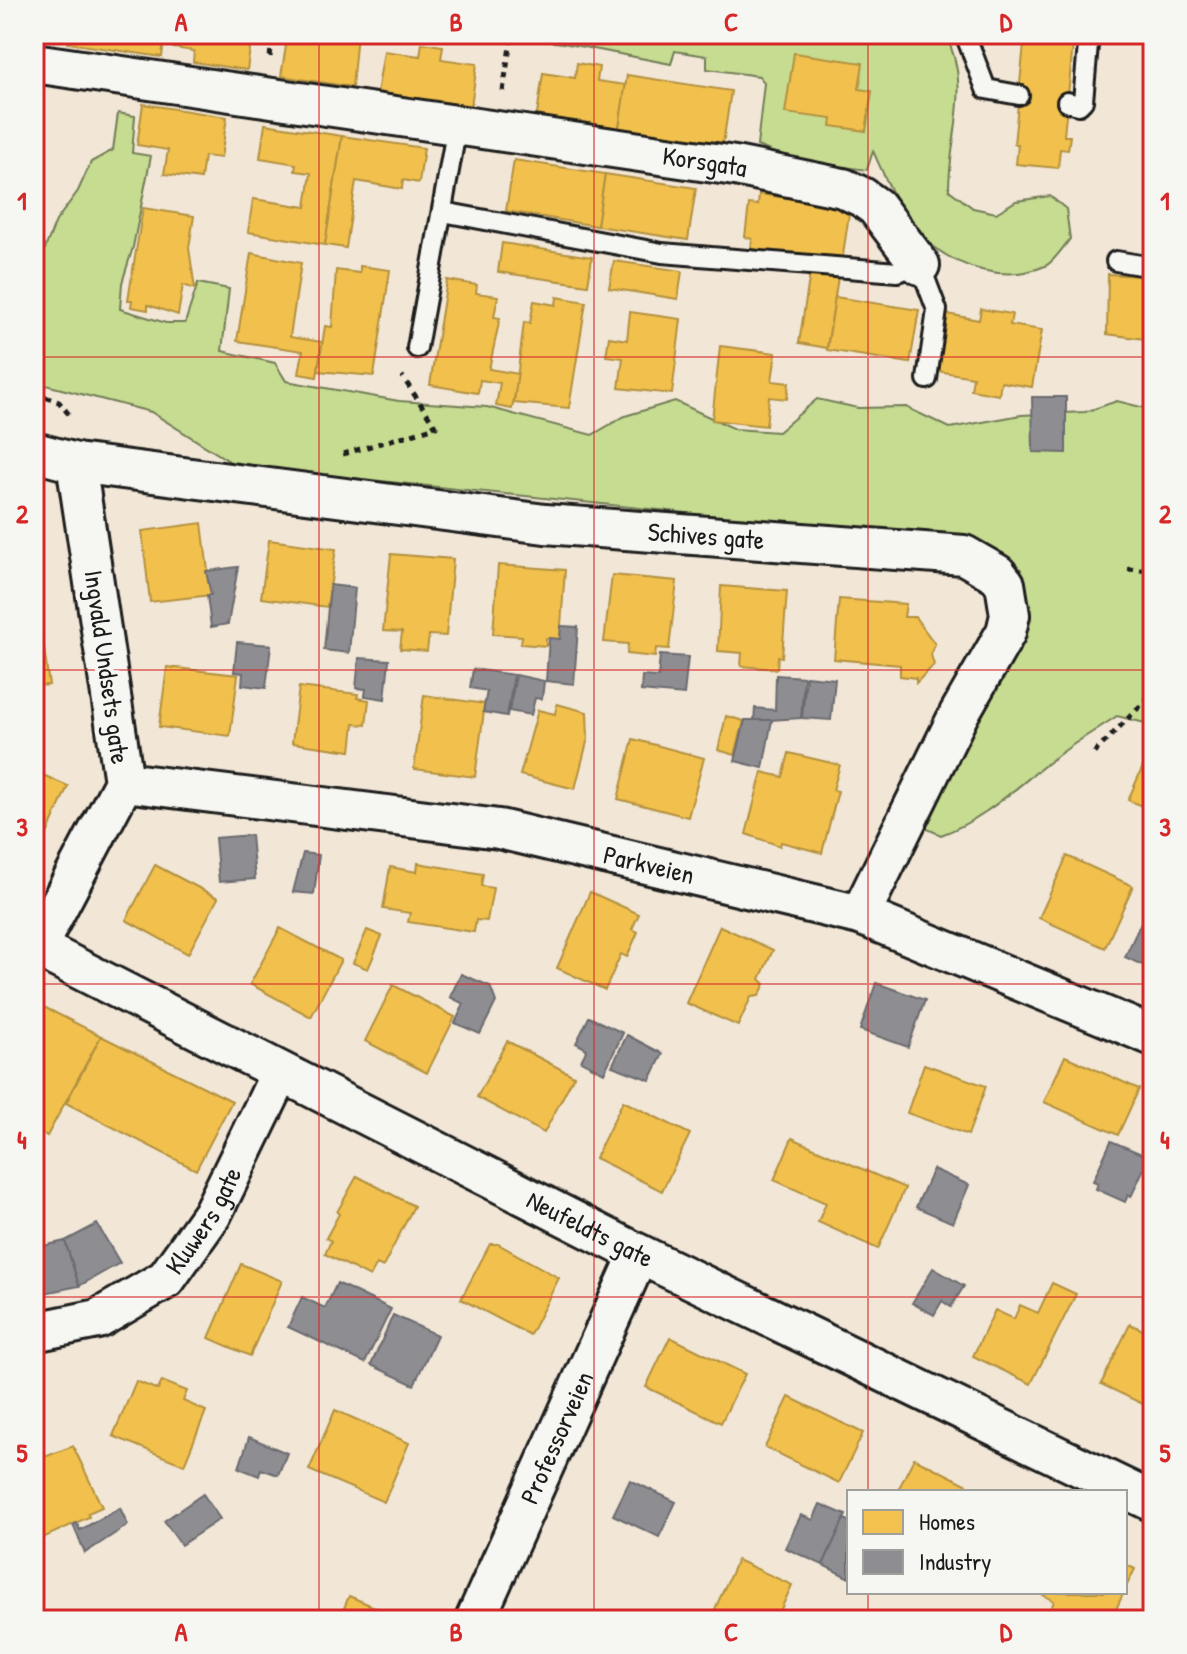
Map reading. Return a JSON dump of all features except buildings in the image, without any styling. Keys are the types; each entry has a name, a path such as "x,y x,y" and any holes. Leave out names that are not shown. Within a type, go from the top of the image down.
{"street":[{"name":"Korsgata","path":"34,63 735,166 843,188 876,207 920,265"},
{"name":"Schives gate","path":"34,452 76,463 545,524 964,555 997,574 1010,600 1006,632 959,714 860,915"},
{"name":"Ingvald Undsets gate","path":"36,946 124,782 76,463"},
{"name":"Parkveien","path":"124,782 499,829 860,915 1153,1036"},
{"name":"Neufeldts gate","path":"36,946 639,1254 1153,1502"},
{"name":"Kluwers gate","path":"34,1332 98,1319 166,1279 212,1214 281,1072"},
{"name":"Professorveien","path":"475,1620 639,1254"}],"lane":[{"path":"965,34 986,89 1019,95"},
{"path":"1067,102 1079,105 1083,101 1089,34"},
{"path":"417,348 457,126"},
{"path":"443,212 662,253 897,272 920,265"},
{"path":"1116,261 1153,267"},
{"name":"Korsgata","path":"920,265 937,310 927,379"}],"path":[{"path":"499,132 512,34"},
{"path":"319,495 325,459 436,427 398,369 417,348"},
{"path":"1128,569 1153,571"},
{"path":"1094,753 1153,693"}],"green space":[{"path":"481,34 945,34 953,54 959,92 949,190 973,208 996,213 1016,201 1050,196 1066,209 1070,239 1048,264 1030,271 999,273 968,266 940,251 919,233 896,200 873,151 867,170 770,157 770,151 757,146 764,83 759,76 707,69 707,56 675,51 671,64 563,43"},
{"path":"118,113 135,116 132,153 151,156 133,247 122,283 120,309 166,323 185,323 198,283 229,289 222,351 275,363 286,381 399,401 487,407 592,435 625,416 675,401 735,429 778,432 817,399 858,408 906,407 950,428 1021,415 1085,412 1117,401 1153,410 1153,725 1117,716 1062,752 983,814 941,835 925,828 933,799 960,746 1009,669 1029,613 1027,596 1017,573 985,544 237,466 151,412 34,382 34,258 42,256 56,221 78,191 91,162 113,150"}]}
